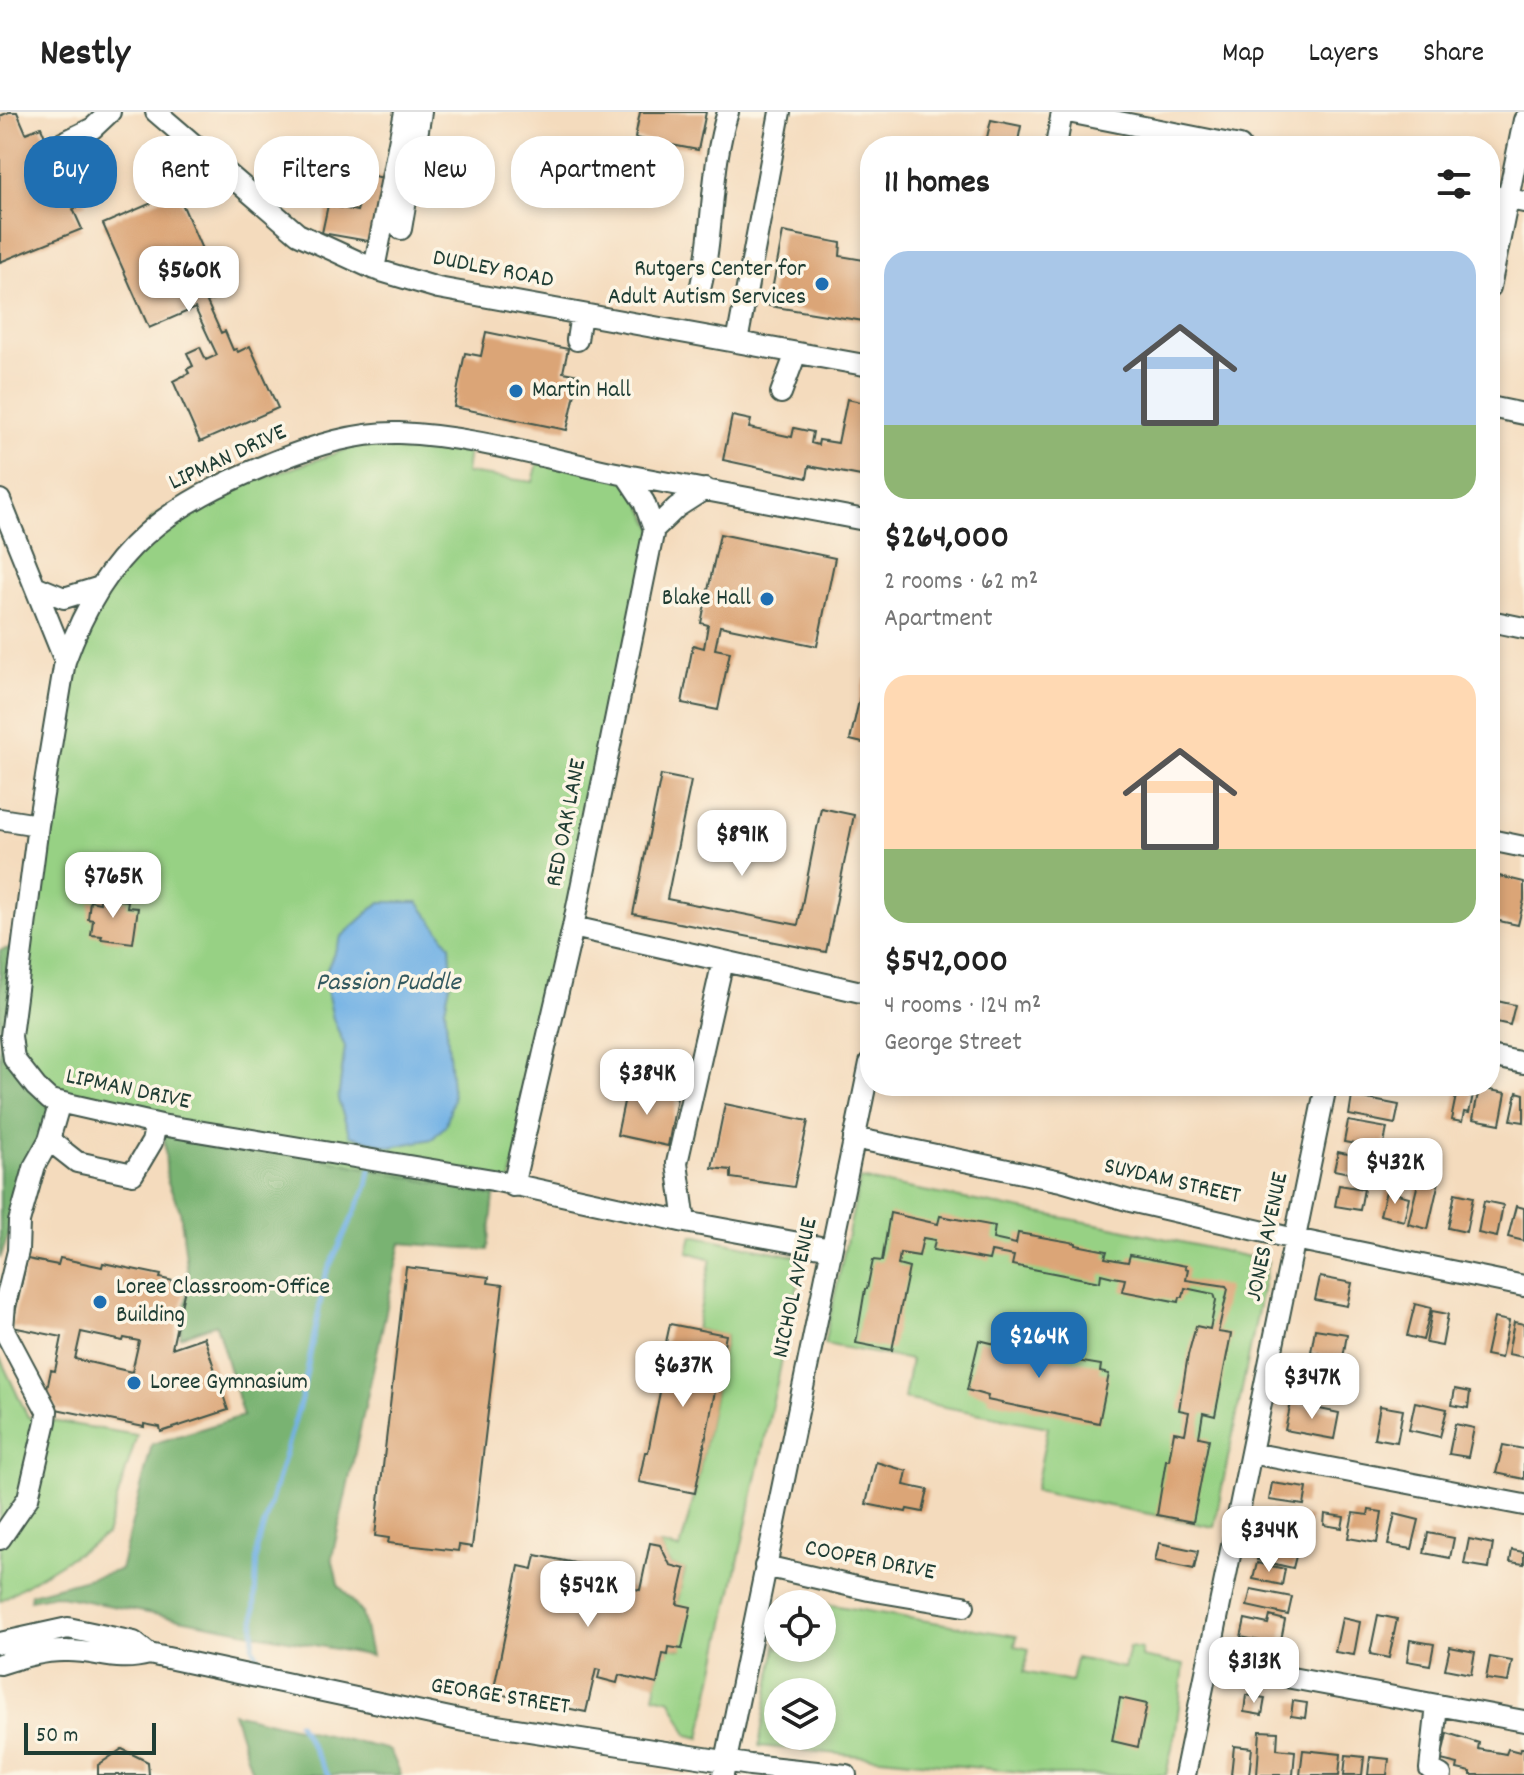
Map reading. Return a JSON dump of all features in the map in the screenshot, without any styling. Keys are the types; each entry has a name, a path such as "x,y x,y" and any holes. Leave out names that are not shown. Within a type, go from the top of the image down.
{"street":[{"path":"77,136 93,128 110,112"},
{"name":"DUDLEY ROAD","path":"156,112 298,234 374,269 438,288 860,364"},
{"path":"374,269 405,112"},
{"path":"401,229 421,112"},
{"path":"699,293 706,267 715,178 728,112"},
{"path":"737,342 780,112"},
{"path":"1058,136 1062,112"},
{"path":"1068,112 1189,136"},
{"path":"1500,238 1524,120"},
{"path":"577,340 581,314"},
{"path":"781,393 796,353"},
{"path":"1500,409 1524,414"},
{"name":"LIPMAN DRIVE","path":"831,1249 513,1186 156,1124 50,1100 14,1059 11,1036 38,825 65,661 97,588 143,535 170,513 256,469 318,445 356,436 398,433 445,438 860,519"},
{"path":"626,475 644,502 654,529 677,507 705,489"},
{"path":"0,500 65,661"},
{"name":"RED OAK LANE","path":"513,1186 573,927 654,529"},
{"path":"35,586 64,598 97,588"},
{"path":"1500,623 1524,628"},
{"path":"0,819 38,825"},
{"path":"1500,842 1524,847"},
{"path":"573,927 860,992"},
{"path":"685,1222 677,1163 723,961"},
{"path":"1500,1058 1524,1063"},
{"name":"NICHOL AVENUE","path":"724,1768 863,1096"},
{"name":"JONES AVENUE","path":"1185,1775 1324,1096"},
{"path":"0,1539 28,1498 46,1421 47,1411 3,1328 5,1304 18,1251 19,1222 35,1165 49,1140 60,1102"},
{"path":"49,1140 77,1162 133,1174 152,1142 156,1124"},
{"name":"SUYDAM STREET","path":"854,1138 1061,1181 1130,1201 1295,1239 1524,1286"},
{"path":"1251,1453 1524,1505"},
{"name":"COOPER DRIVE","path":"765,1566 869,1590 964,1606"},
{"name":"GEORGE STREET","path":"0,1643 68,1628 134,1642 149,1654 464,1721 724,1768 846,1775"},
{"name":"GEORGE STREET","path":"0,1664 30,1655 69,1650 130,1659 149,1654"},
{"path":"1210,1663 1524,1721"},
{"path":"1437,1705 1430,1769 1441,1775"}],"green space":[{"path":"365,443 469,449 466,473 533,482 538,462 626,475 654,529 509,1187 494,1196 54,1101 9,1042 76,618 154,516"},
{"path":"16,947 9,1042 54,1101 0,1259 0,950"},
{"path":"164,1133 219,1136 494,1196 488,1250 401,1243 332,1557 338,1584 362,1613 371,1656 55,1595 30,1600 31,1594 120,1570 152,1444 243,1416 216,1324 180,1337 189,1282 180,1210 167,1181"},
{"path":"860,1179 1112,1227 1268,1261 1214,1527 1035,1491 1048,1427 904,1399 911,1360 824,1344"},
{"path":"692,1235 804,1258 700,1738 688,1735 671,1700 654,1696 663,1654 668,1654 669,1647 682,1649 677,1604 685,1570 670,1565 660,1545 680,1549 695,1493 726,1336 696,1329 711,1259 688,1252"},
{"path":"0,1358 28,1417 137,1435 106,1535 0,1601"},
{"path":"836,1606 1017,1636 1015,1646 1029,1649 1024,1672 1071,1682 1076,1658 1124,1668 1129,1647 1142,1649 1142,1657 1184,1665 1176,1730 1166,1775 1052,1775 799,1750 836,1750 836,1678 771,1678 773,1662 836,1662"},
{"path":"233,1713 390,1750 401,1775 253,1775"},
{"path":"764,1717 764,1746 759,1746"}],"water":[{"name":"Passion Puddle","path":"380,902 418,902 450,945 452,975 445,1008 453,1099 446,1125 432,1139 391,1147 350,1136 338,1100 345,1047 333,1019 324,976 341,937"}],"building":[{"path":"17,112 26,133 41,127 45,136 24,136 24,208 76,208 73,209 82,229 0,262 0,116"},
{"path":"640,112 706,112 698,150 684,147 684,136 635,136"},
{"path":"991,120 1021,126 1019,136 987,136"},
{"path":"379,177 384,178 374,242 322,233 327,208 357,211 358,208 379,208"},
{"path":"140,208 184,208 222,295 207,302 221,333 225,331 233,350 238,352 250,346 278,408 200,442 173,381 189,373 187,369 193,366 187,353 200,347 206,360 217,355 195,308 149,328 103,224"},
{"name":"Rutgers Center for Adult Autism Services","path":"783,232 841,243 840,256 860,259 860,320 769,306"},
{"name":"Martin Hall","path":"486,332 568,349 563,372 579,375 567,430 454,407 465,353 481,356"},
{"path":"847,399 860,402 860,476 809,466 807,478 723,460 732,416 751,420 749,428 792,437 794,428 813,432 811,443 818,445 819,440 838,443"},
{"name":"Blake Hall","path":"720,534 835,558 817,646 720,626 715,649 730,652 718,710 682,703 693,645 704,648 708,625 701,623"},
{"path":"860,696 860,742 850,740"},
{"path":"661,775 691,781 667,899 798,925 821,808 854,815 826,952 633,914"},
{"path":"1500,876 1524,882 1524,900 1518,925 1500,921"},
{"path":"100,898 128,901 127,907 138,908 133,943 91,935 93,920 88,919 90,901 100,903"},
{"path":"1500,1002 1515,1005 1510,1025 1500,1023"},
{"path":"627,1088 677,1098 668,1146 617,1135"},
{"path":"1517,1092 1524,1094 1524,1122 1511,1120"},
{"path":"1506,1093 1500,1124 1473,1119 1477,1096"},
{"path":"1352,1096 1399,1105 1395,1124 1349,1115"},
{"path":"1456,1096 1473,1096 1469,1113 1464,1112 1462,1122 1451,1120"},
{"path":"725,1104 808,1121 794,1187 731,1178 731,1170 712,1168"},
{"path":"1348,1121 1387,1128 1383,1149 1344,1142"},
{"path":"1338,1152 1374,1160 1370,1177 1334,1170"},
{"path":"1426,1178 1439,1181 1428,1229 1408,1224 1418,1183 1424,1185"},
{"path":"1339,1185 1364,1189 1360,1210 1335,1206"},
{"path":"1386,1191 1409,1197 1404,1221 1380,1215"},
{"path":"1455,1193 1473,1197 1466,1232 1448,1228"},
{"path":"1484,1201 1503,1205 1497,1237 1478,1233"},
{"path":"1516,1206 1524,1208 1524,1241 1508,1237"},
{"path":"890,1213 938,1224 940,1216 995,1226 993,1239 1016,1244 1018,1233 1107,1251 1105,1258 1128,1262 1130,1255 1186,1266 1186,1280 1226,1286 1228,1289 1218,1332 1231,1334 1215,1416 1203,1413 1199,1437 1209,1439 1193,1522 1157,1515 1174,1432 1185,1434 1189,1412 1179,1410 1188,1355 1196,1326 1210,1329 1216,1300 1214,1294 1185,1288 1179,1302 1122,1291 1125,1279 1101,1274 1100,1282 1012,1265 1014,1256 991,1252 989,1260 933,1250 935,1240 923,1238 919,1256 900,1253 898,1265 909,1268 892,1350 856,1343 865,1289 873,1260 882,1261"},
{"path":"60,1258 102,1267 103,1263 161,1275 160,1278 186,1284 172,1348 204,1337 228,1410 161,1432 160,1427 144,1424 144,1427 56,1409 57,1405 49,1404 51,1395 46,1394 51,1370 55,1371 62,1337 12,1327 27,1259 58,1265","holes":["81,1332 123,1341 124,1338 139,1341 132,1372 75,1359"]},
{"path":"406,1267 489,1277 488,1283 503,1285 472,1547 459,1545 458,1551 388,1543 389,1538 375,1536"},
{"path":"1320,1277 1352,1283 1347,1306 1315,1300"},
{"path":"1415,1304 1431,1308 1423,1340 1407,1336"},
{"path":"1432,1311 1448,1314 1442,1346 1426,1343"},
{"path":"1494,1318 1509,1321 1501,1358 1486,1355"},
{"path":"1514,1322 1524,1324 1524,1357 1508,1354"},
{"path":"670,1324 726,1335 695,1493 639,1482 667,1357 663,1356"},
{"path":"1315,1329 1347,1334 1343,1358 1311,1352"},
{"path":"1024,1339 1062,1347 1059,1358 1101,1365 1100,1372 1109,1374 1099,1423 987,1400 988,1396 967,1390 979,1340 1020,1350"},
{"path":"1309,1360 1332,1366 1325,1395 1296,1388 1299,1377 1305,1378"},
{"path":"1455,1389 1470,1392 1468,1408 1452,1405"},
{"path":"1415,1402 1447,1409 1440,1437 1409,1430"},
{"path":"1291,1403 1339,1413 1334,1439 1285,1430"},
{"path":"1380,1406 1403,1410 1397,1442 1374,1438"},
{"path":"1455,1424 1474,1428 1468,1457 1449,1454"},
{"path":"1503,1445 1524,1449 1524,1479 1496,1473"},
{"path":"876,1462 907,1471 904,1485 928,1490 923,1512 866,1504"},
{"path":"1272,1483 1307,1488 1304,1505 1269,1500"},
{"path":"1273,1510 1310,1517 1306,1538 1264,1530 1266,1522 1270,1523"},
{"path":"1369,1510 1382,1512 1377,1543 1348,1538 1353,1513 1368,1515"},
{"path":"1325,1514 1344,1517 1342,1528 1324,1525"},
{"path":"1395,1514 1419,1520 1412,1549 1388,1545"},
{"path":"1428,1533 1454,1538 1450,1558 1424,1553"},
{"path":"1469,1539 1493,1544 1489,1568 1464,1564"},
{"path":"1262,1540 1298,1548 1293,1568 1257,1560"},
{"path":"650,1543 660,1545 670,1565 685,1569 677,1604 691,1607 682,1649 669,1647 668,1655 663,1654 657,1684 619,1675 617,1683 598,1678 600,1670 596,1669 586,1712 493,1693 519,1566 533,1569 536,1555 623,1573 621,1586 640,1590"},
{"path":"1159,1543 1198,1551 1194,1569 1155,1561"},
{"path":"1512,1550 1524,1552 1524,1564 1510,1562"},
{"path":"1257,1563 1285,1569 1282,1585 1253,1579"},
{"path":"1251,1589 1292,1597 1288,1615 1247,1606"},
{"path":"1378,1615 1397,1619 1389,1658 1370,1654"},
{"path":"1270,1616 1285,1620 1280,1645 1241,1637 1245,1619 1268,1624"},
{"path":"1342,1618 1360,1622 1354,1655 1335,1652"},
{"path":"1410,1640 1434,1644 1430,1665 1407,1661"},
{"path":"1450,1647 1475,1652 1471,1674 1445,1669"},
{"path":"1490,1657 1512,1661 1508,1682 1486,1679"},
{"path":"1246,1695 1265,1698 1262,1715 1244,1712"},
{"path":"1120,1698 1147,1704 1138,1747 1112,1741"},
{"path":"1293,1701 1307,1703 1305,1718 1291,1716"},
{"path":"1260,1731 1278,1732 1277,1749 1295,1751 1293,1775 1257,1775"},
{"path":"1447,1733 1479,1743 1478,1749 1506,1754 1508,1749 1520,1752 1524,1748 1524,1775 1471,1775 1471,1772 1457,1769 1458,1764 1441,1760"},
{"path":"1234,1746 1252,1748 1249,1775 1231,1775"},
{"path":"122,1749 148,1762 149,1775 98,1775 98,1765"},
{"path":"1303,1750 1341,1754 1339,1775 1300,1775"},
{"path":"1346,1755 1364,1757 1362,1775 1344,1775"},
{"path":"1370,1757 1389,1759 1387,1775 1368,1775"}],"waterway":[{"path":"260,1660 253,1648 257,1549 302,1396 326,1274 367,1186 370,1170"},
{"path":"298,1723 328,1775"}],"place":[{"name":"Rutgers Center for Adult Autism Services","path":"822,284"},
{"name":"Martin Hall","path":"516,391"},
{"name":"Blake Hall","path":"767,599"},
{"name":"Loree Classroom-Office Building","path":"100,1302"},
{"name":"Loree Gymnasium","path":"134,1383"}]}
